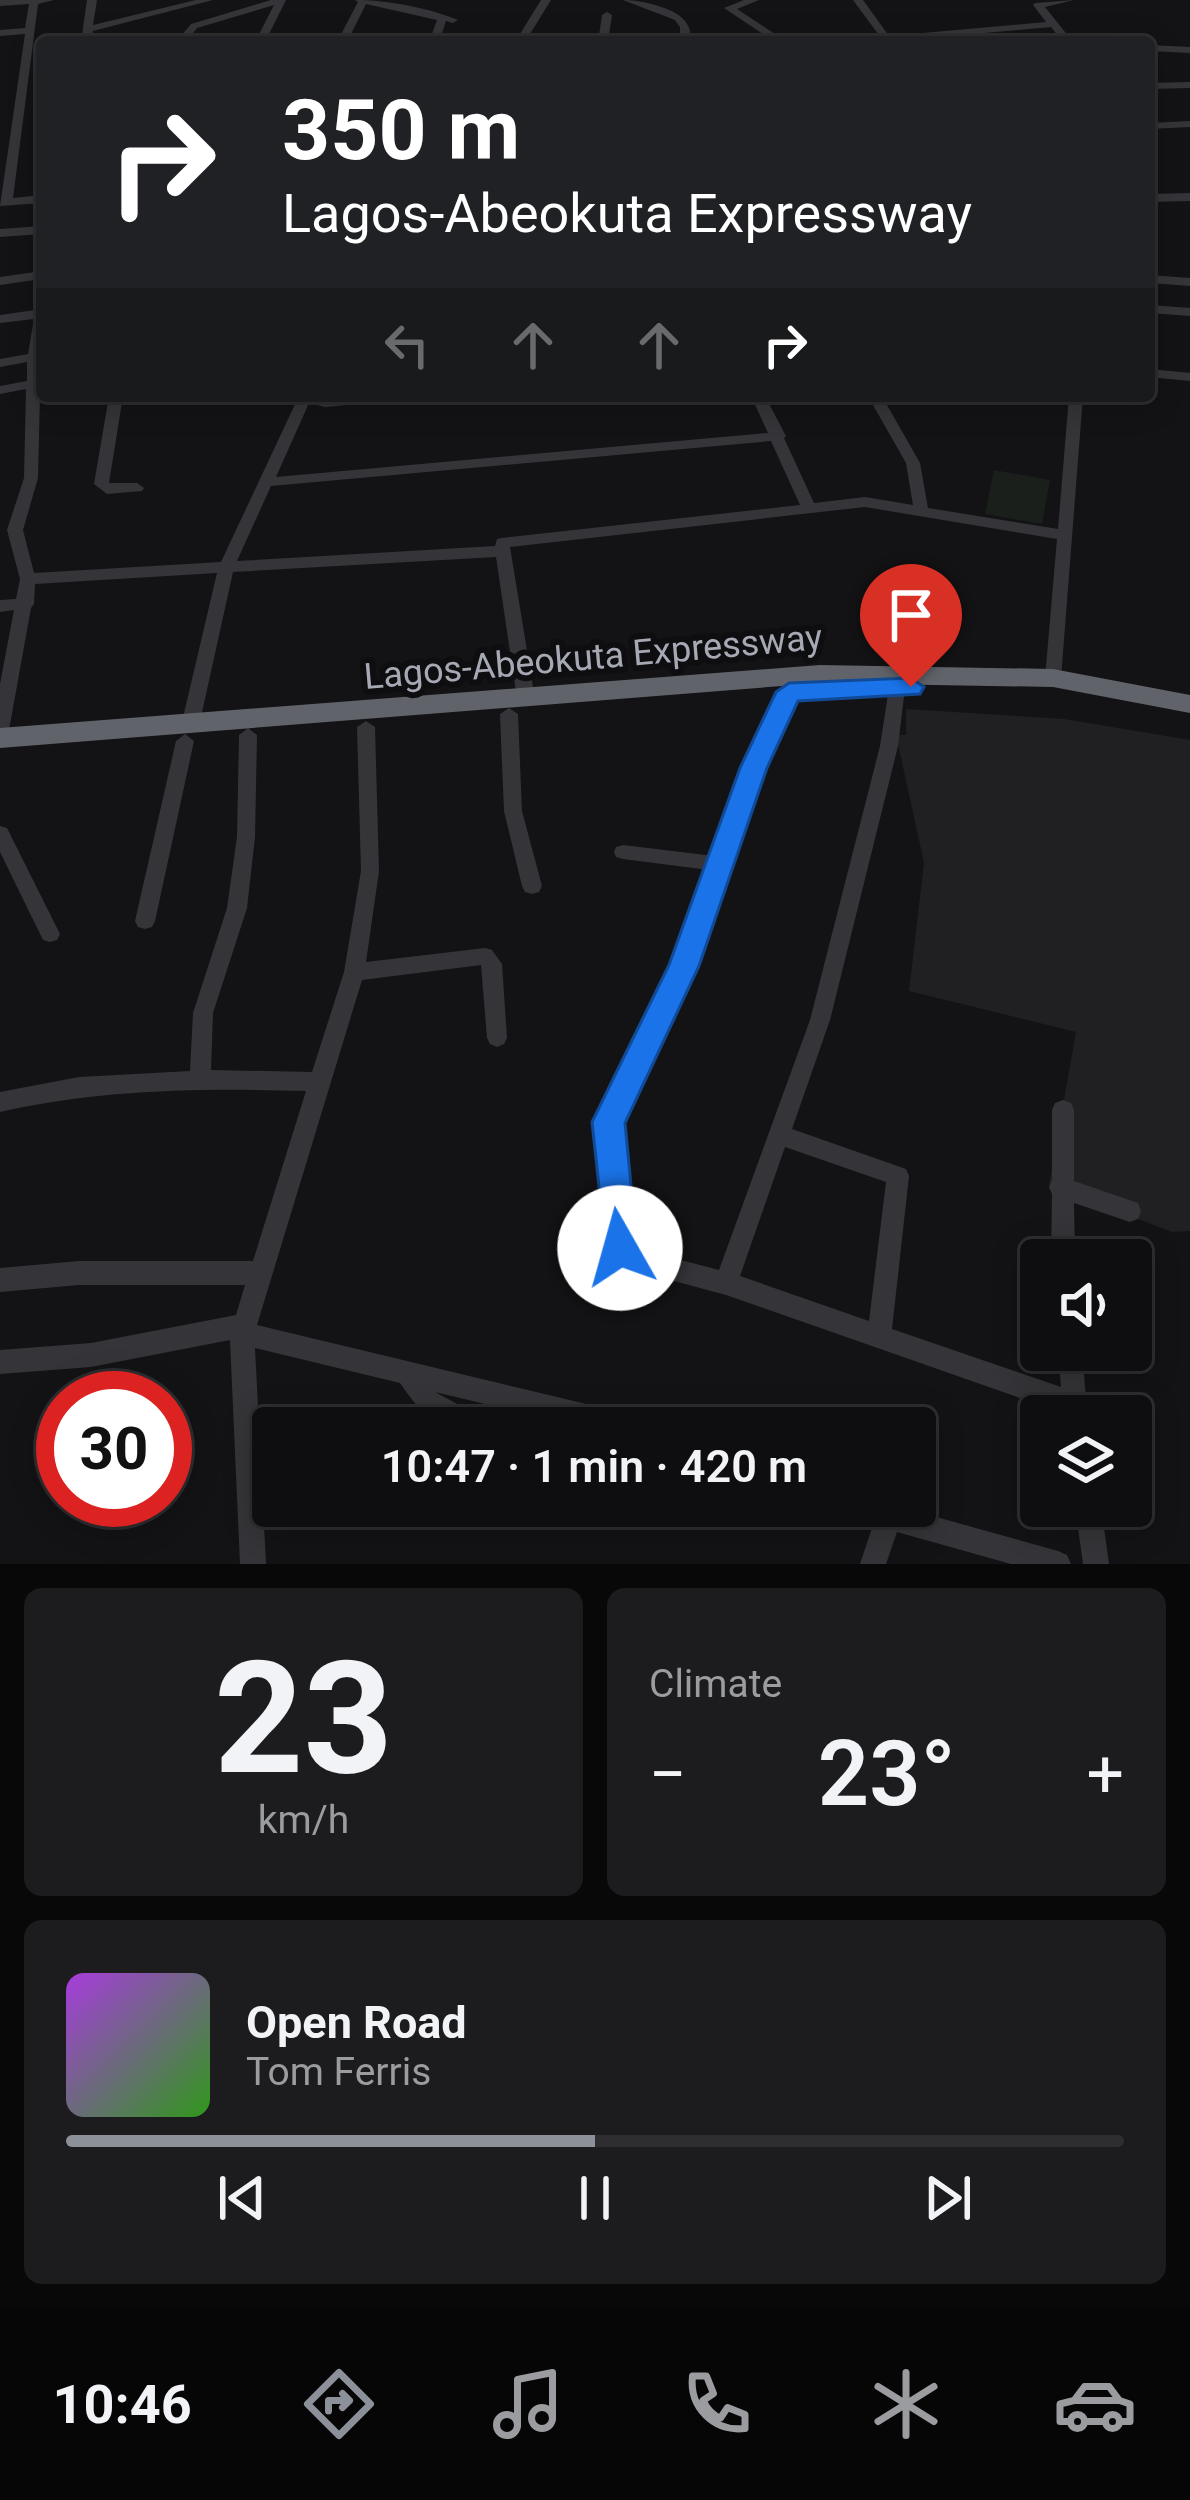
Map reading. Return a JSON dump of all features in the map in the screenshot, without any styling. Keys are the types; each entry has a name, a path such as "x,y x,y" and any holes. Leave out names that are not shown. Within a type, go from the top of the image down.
{"highway":[{"name":"Lagos-Abeokuta Expressway","path":"0,754 820,674 1053,678 1190,704"},
{"name":"Lagos-Abeokuta Expressway","path":"0,734 248,735 367,727 517,706 897,688 1024,691 1190,716"}],"street":[{"path":"0,3 49,0"},
{"path":"92,0 87,36 208,0"},
{"path":"135,18 139,0"},
{"path":"186,36 194,26 281,0 263,36"},
{"path":"410,10 427,0"},
{"path":"524,36 546,0"},
{"path":"628,0 678,18 685,36"},
{"path":"754,0 729,8 773,36"},
{"path":"858,0 885,36"},
{"path":"1063,36 1038,4 1069,0"},
{"path":"34,1 3,202 36,199"},
{"path":"345,36 362,1 448,19 438,36"},
{"path":"604,36 608,15"},
{"path":"930,36 1054,24"},
{"path":"0,33 29,31"},
{"path":"1155,48 1190,50"},
{"path":"1155,86 1190,85"},
{"path":"1155,126 1190,124"},
{"path":"1155,198 1190,197"},
{"path":"0,233 36,230"},
{"path":"0,280 36,276"},
{"path":"1155,279 1190,282"},
{"path":"1155,309 1190,312"},
{"path":"0,320 36,315"},
{"path":"0,734 26,604 28,579 15,530 31,478 36,346"},
{"path":"0,363 34,357"},
{"path":"1155,373 1190,376"},
{"path":"0,390 34,384"},
{"path":"115,402 101,484 107,489 137,488"},
{"path":"145,921 227,566 299,402"},
{"path":"761,402 810,510"},
{"path":"880,402 913,463 921,507"},
{"path":"1053,678 1075,402"},
{"path":"266,482 779,436"},
{"path":"532,886 513,811 517,706 502,543 865,502 921,507 1064,535"},
{"path":"28,579 504,551"},
{"path":"0,606 26,604"},
{"path":"726,1283 820,1020 889,746 897,688"},
{"path":"789,692 754,768 684,966 614,1106 607,1145 625,1256 726,1283 1036,1395"},
{"path":"254,1564 243,1329 354,972 370,871 367,727"},
{"path":"200,1078 202,1013 237,908 246,837 248,735"},
{"path":"0,833 50,934"},
{"path":"623,852 720,864"},
{"path":"354,972 485,956 492,964 497,1038"},
{"path":"0,1102 71,1087 200,1078 322,1082"},
{"path":"1063,1110 1063,1239"},
{"path":"779,1136 898,1176 879,1335"},
{"path":"1060,1187 1130,1211"},
{"path":"0,1280 80,1273 261,1273"},
{"path":"0,1363 73,1358 243,1329 551,1407"},
{"path":"406,1371 436,1407"},
{"path":"873,1564 886,1527"},
{"path":"915,1527 1058,1564"},
{"path":"1091,1527 1096,1564"}],"shaded area":[{"path":"994,470 1050,480 1042,524 985,514"},
{"path":"906,709 1064,719 1190,740 1190,1231 1172,1232 1049,1185 1076,1032 909,991 924,863 896,735 906,735"}],"route":[{"path":"620,1248 608,1122 684,966 754,768 789,692 911,687"}]}
